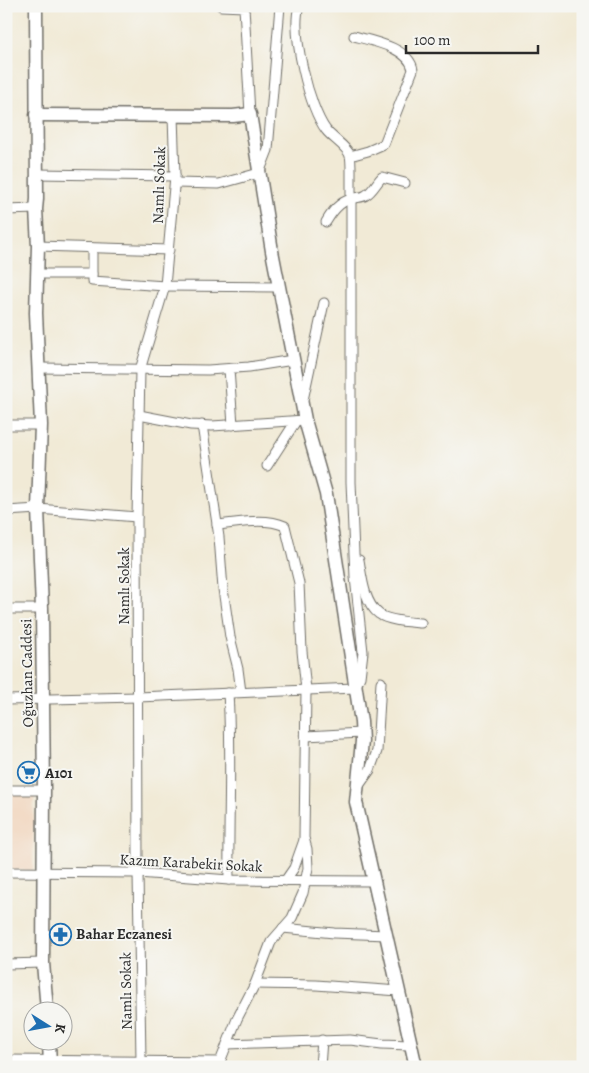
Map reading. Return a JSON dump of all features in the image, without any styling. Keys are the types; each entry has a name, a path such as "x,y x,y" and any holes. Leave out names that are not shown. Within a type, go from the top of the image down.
{"street":[{"name":"Oğuzhan Caddesi","path":"36,6 36,209 38,246 36,313 41,424 38,509 42,609 43,963 45,1000"},
{"path":"222,6 244,7 250,114 279,286 302,403"},
{"path":"259,174 268,150 280,6"},
{"path":"299,6 298,38 305,80 314,107 326,129 350,156 351,482 355,540 355,577 363,652 360,677 355,688"},
{"path":"350,156 368,152 384,144 413,70 407,57 392,48 354,36"},
{"path":"36,115 233,116 250,114"},
{"name":"Namlı Sokak","path":"140,1061 137,517 140,370 165,286 175,179 173,116"},
{"path":"37,174 175,179 219,184 259,174"},
{"path":"326,222 339,205 350,199 364,197 382,177 405,183"},
{"path":"6,210 36,209"},
{"path":"38,246 169,250"},
{"path":"92,248 92,281 165,286 279,286"},
{"path":"37,274 92,274"},
{"path":"324,303 302,403 301,420 326,494 355,688 361,733 356,802 416,1067"},
{"path":"39,368 208,370 293,360"},
{"path":"229,369 233,425"},
{"path":"140,415 202,425 233,425 301,420"},
{"path":"267,466 301,420"},
{"path":"6,425 41,424"},
{"path":"202,425 217,525 230,637 242,692"},
{"path":"6,511 38,509 137,517"},
{"path":"217,525 258,521 279,523 285,526 299,583 306,690 304,838 297,861 285,881"},
{"path":"355,540 364,585 371,604 380,615 421,623"},
{"path":"6,609 42,609"},
{"path":"356,790 370,770 377,751 381,682"},
{"path":"6,700 138,697 355,688"},
{"path":"228,693 231,732 228,828 229,880"},
{"path":"306,736 361,733"},
{"path":"6,790 44,790"},
{"path":"6,1060 50,1063 140,1061 219,1064 255,984 271,942 292,918 298,907 306,881 307,849 304,838"},
{"name":"Kazım Karabekir Sokak","path":"6,872 138,873 229,880 374,881"},
{"path":"282,928 334,933 387,935"},
{"path":"6,964 43,963"},
{"path":"255,984 316,985 398,990"},
{"path":"227,1044 322,1040 410,1044"},
{"path":"320,1067 322,1040"},
{"path":"49,1050 50,1063"}],"shaded area":[{"path":"6,794 34,794 33,870 6,870"}],"place":[{"name":"A101","path":"29,773"},
{"name":"Bahar Eczanesi","path":"60,934"}]}
